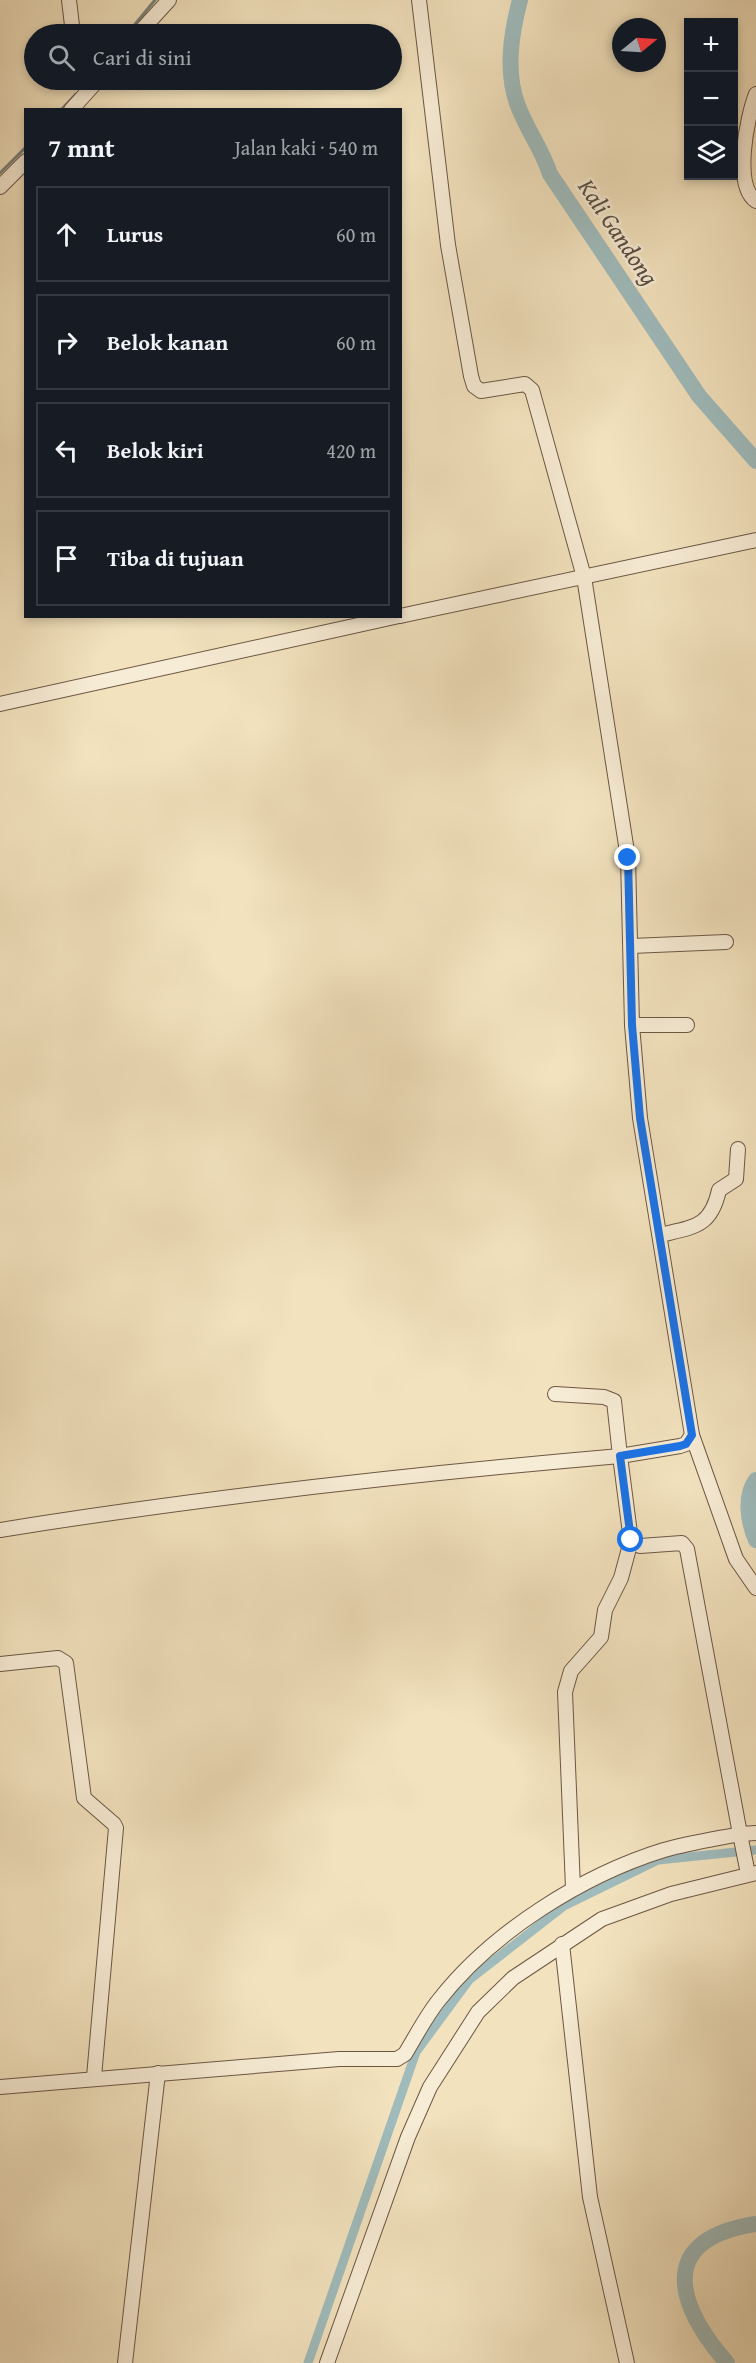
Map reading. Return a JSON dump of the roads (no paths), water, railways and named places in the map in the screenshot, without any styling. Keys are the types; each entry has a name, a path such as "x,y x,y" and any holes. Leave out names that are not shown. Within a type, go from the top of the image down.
{"street":[{"path":"69,0 72,24"},
{"path":"147,24 170,0"},
{"path":"419,0 448,245 471,376 474,386 481,391 525,384 532,390 584,577 628,858 632,1025 640,1118 692,1435 736,1559 756,1587"},
{"path":"72,108 83,90"},
{"path":"756,94 745,130 746,190 756,201"},
{"path":"0,188 24,163"},
{"path":"402,616 756,540"},
{"path":"0,704 391,618"},
{"path":"631,946 726,942"},
{"path":"632,1025 687,1025"},
{"path":"660,1235 688,1228 710,1216 715,1209 719,1190 736,1179 738,1149"},
{"path":"555,1394 604,1397 614,1401 631,1540 621,1578 605,1610 601,1637 571,1671 565,1692 573,1888"},
{"path":"0,1530 127,1510 506,1466 620,1456 680,1446 686,1444 692,1435"},
{"path":"327,2363 408,2137 430,2086 478,2012 513,1978 602,1919 671,1894 750,1871 741,1839 687,1549 682,1543 640,1546 631,1540"},
{"path":"0,1665 58,1658 66,1663 84,1798 116,1828 94,2077"},
{"path":"0,2087 94,2077 348,2058 401,2058 439,2000 484,1952 573,1888 618,1866 666,1850 741,1839 756,1833"},
{"path":"562,1944 590,2197 627,2363"},
{"path":"125,2363 158,2073"}],"waterway":[{"path":"135,24 155,0"},
{"name":"Kali Gandong","path":"520,0 511,53 514,93 550,174 699,396 756,461"},
{"path":"63,108 76,94"},
{"path":"0,173 24,149"},
{"name":"Kali Gandong","path":"756,1480 752,1486 748,1509 756,1540"},
{"path":"308,2363 416,2052 469,1980 564,1906 658,1860 756,1850"},
{"name":"Kali Gandong","path":"727,2363 696,2318 687,2297 685,2277 690,2259 702,2244 724,2232 756,2224"}]}
